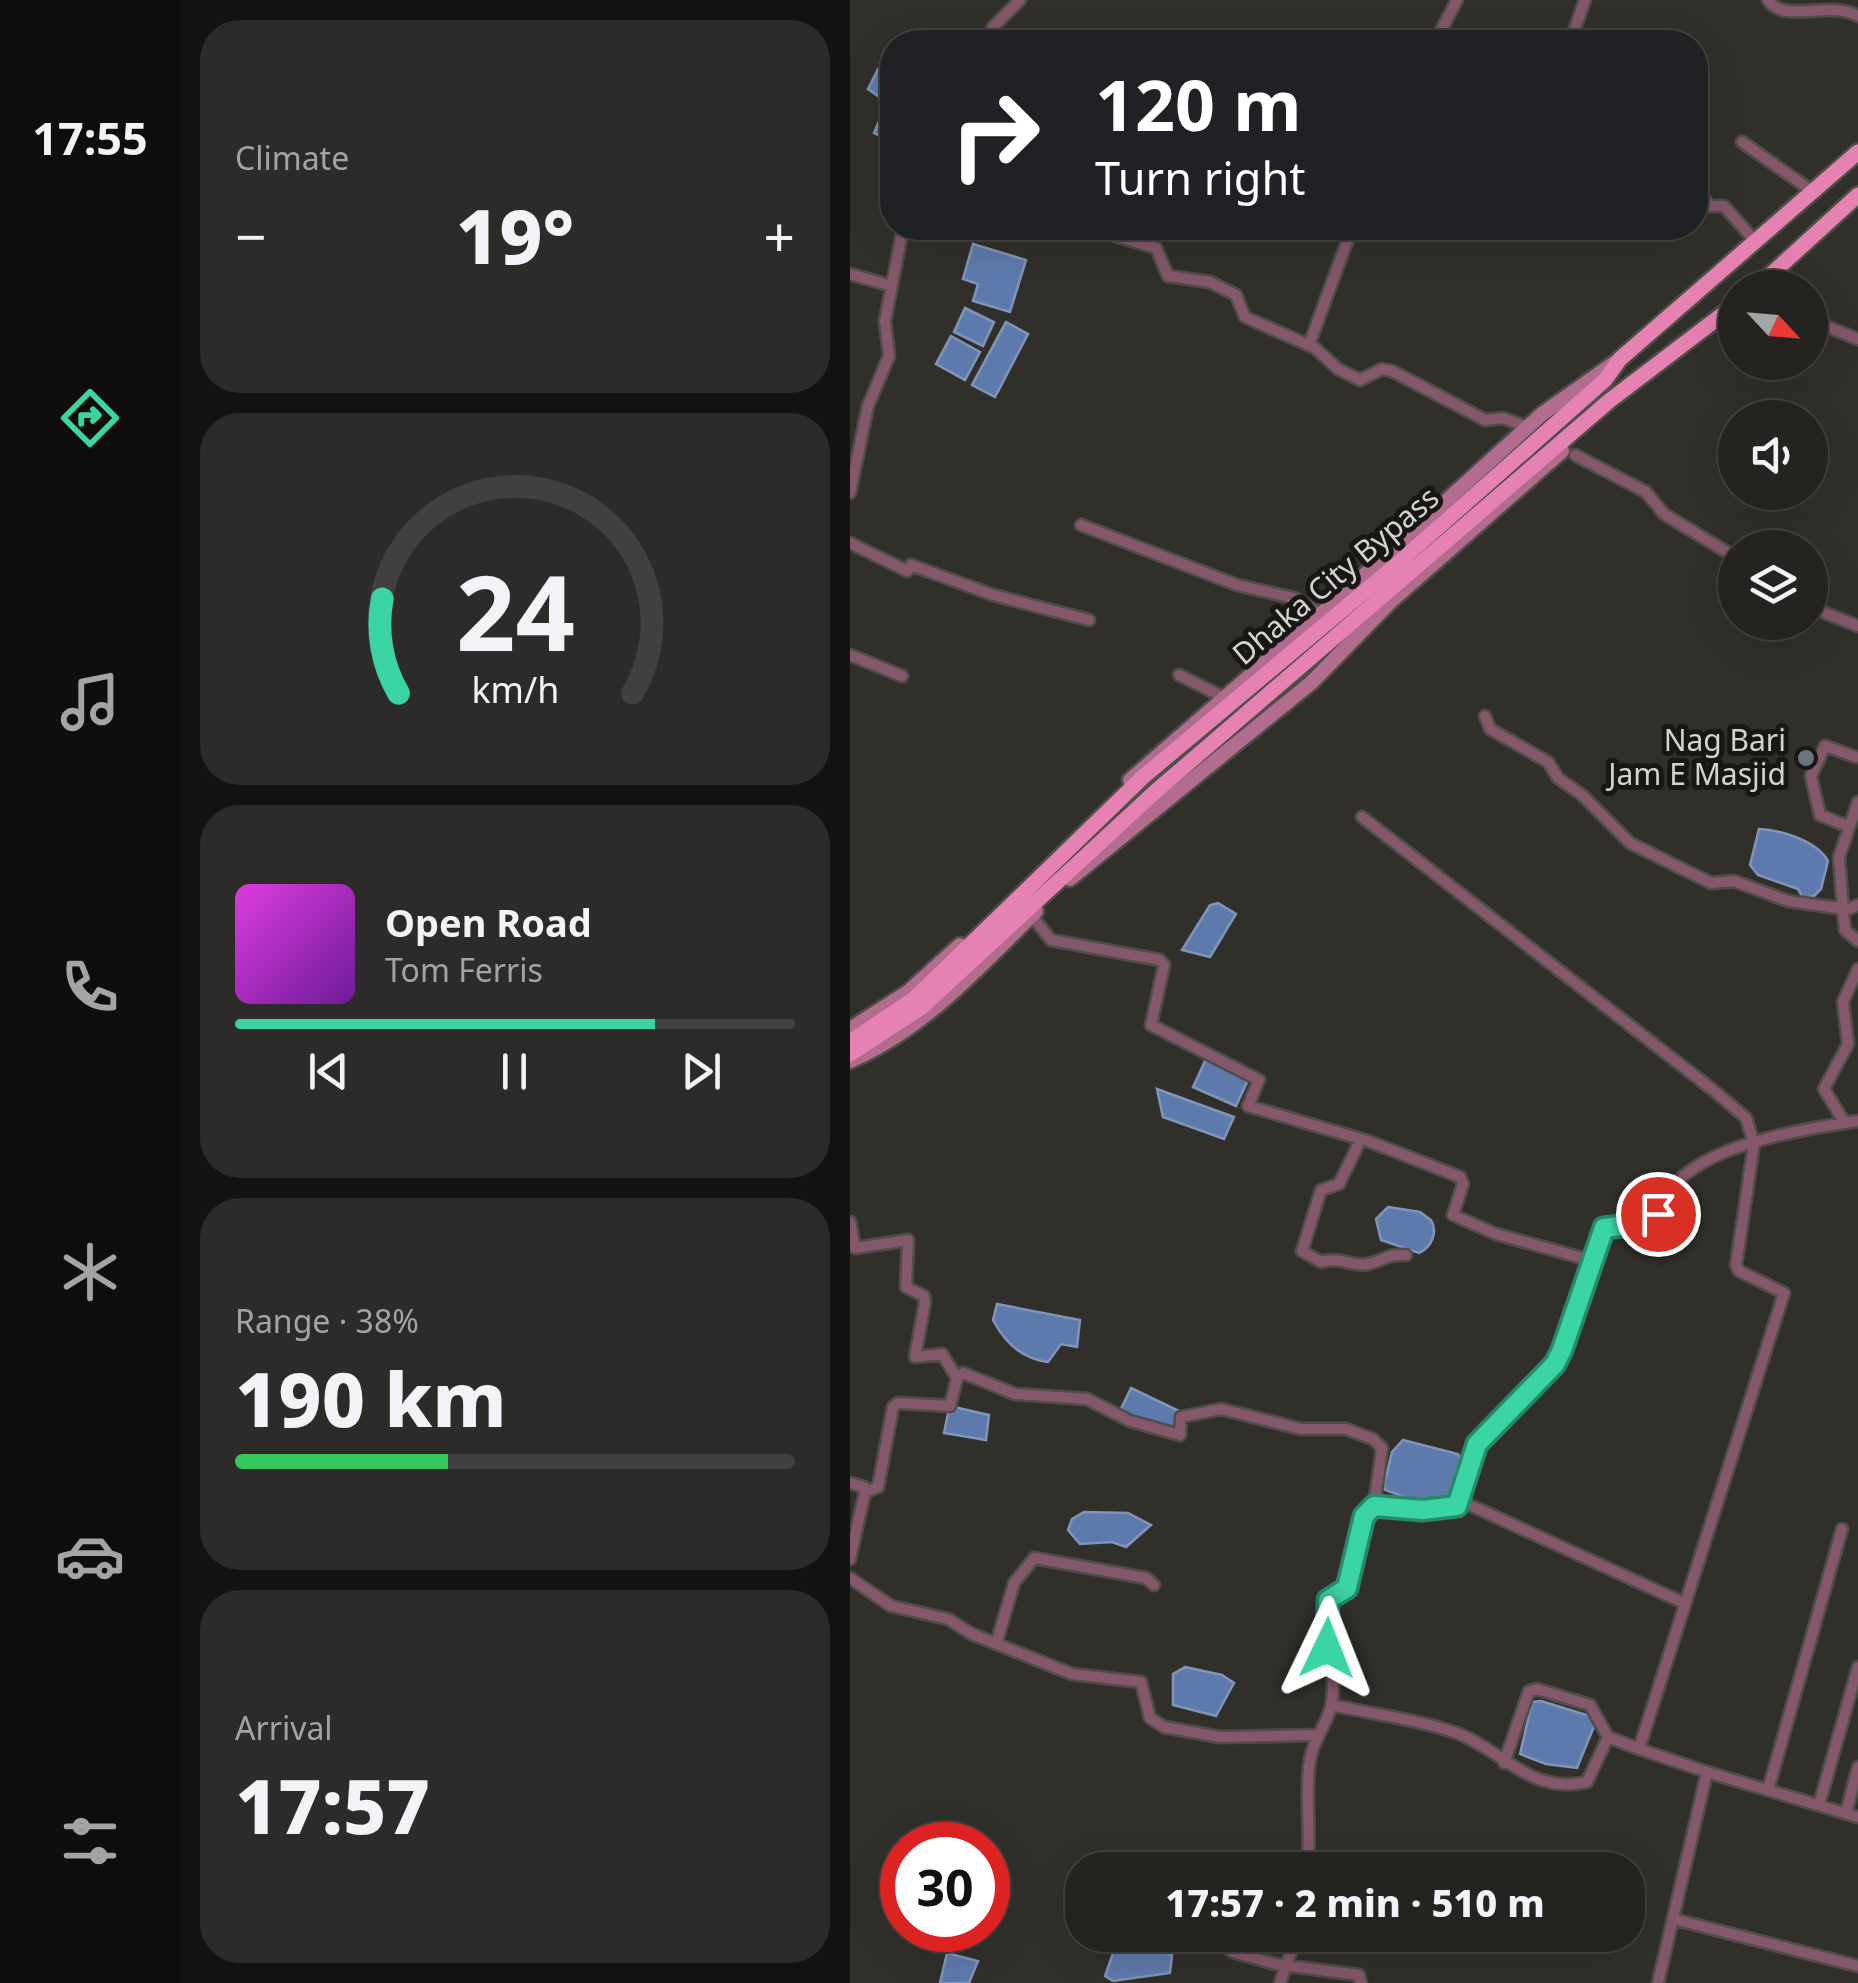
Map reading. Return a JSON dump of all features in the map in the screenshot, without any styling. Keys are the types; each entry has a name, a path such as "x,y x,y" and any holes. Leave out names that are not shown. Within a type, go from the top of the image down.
{"highway":[{"name":"Dhaka City Bypass","path":"850,1042 914,1000 1143,777 1389,571 1606,380 1620,359 1858,152"},
{"path":"1776,270 1858,195"},
{"name":"Dhaka City Bypass","path":"850,1058 922,1007 1156,791 1609,401 1718,318"}],"main road":[{"path":"850,1029 921,980 1221,696 1321,614 1527,428 1620,359"},
{"path":"850,1058 874,1051 928,1013 1074,875 1312,682 1390,602 1629,389"}],"street":[{"path":"992,30 1020,0"},
{"path":"1441,30 1458,0"},
{"path":"1574,30 1585,0"},
{"path":"1768,0 1774,10 1784,14 1819,8 1846,10 1858,16"},
{"path":"1742,142 1812,191"},
{"path":"1708,204 1724,206 1755,242"},
{"path":"850,493 868,406 889,356 885,321 901,240"},
{"path":"1129,240 1156,248 1168,276 1210,282 1236,296 1245,318 1309,345 1360,380 1382,369 1392,371 1485,420 1503,418 1527,428"},
{"path":"1309,345 1348,240"},
{"path":"850,274 892,286"},
{"path":"1828,327 1858,338"},
{"path":"1574,455 1646,492 1664,514 1718,546"},
{"path":"1081,525 1237,585 1294,598 1321,614"},
{"path":"850,543 907,571 910,566 993,595 1089,620"},
{"path":"1828,614 1858,626"},
{"path":"850,655 902,676"},
{"path":"1180,674 1221,696"},
{"path":"1485,716 1490,729 1548,762 1558,778 1630,842 1711,883 1734,881 1788,902 1843,911 1858,905"},
{"path":"1847,826 1820,815 1811,776 1825,746 1857,756"},
{"path":"1858,802 1839,858 1845,930 1858,941"},
{"path":"1362,817 1713,1090 1746,1118 1754,1144 1736,1264 1740,1271 1784,1294 1639,1749"},
{"path":"1032,916 1051,940 1160,960 1164,965 1151,1025 1260,1080 1248,1106 1361,1140 1460,1177 1463,1184 1452,1215 1496,1234 1593,1261"},
{"path":"1845,1123 1824,1089 1848,1044 1843,1002 1858,969"},
{"path":"1461,1501 1477,1444 1555,1364 1604,1228 1652,1222 1672,1188 1702,1163 1794,1130 1858,1121"},
{"path":"1361,1140 1339,1184 1321,1190 1302,1251 1321,1262 1339,1257 1358,1264 1373,1264 1390,1254 1406,1255"},
{"path":"850,1222 855,1248 908,1240 906,1287 924,1296 925,1302 915,1357 942,1354 957,1378"},
{"path":"865,1492 878,1487 893,1407 898,1403 950,1406 957,1378 963,1373 1015,1394 1087,1398 1130,1421 1180,1435 1181,1416 1206,1408 1301,1430 1360,1433 1382,1448 1374,1506 1364,1516 1347,1588 1328,1600 1332,1705 1316,1735 1310,1762 1310,1852"},
{"path":"850,1482 864,1487 865,1492 850,1559"},
{"path":"1374,1506 1422,1510 1461,1501 1684,1604"},
{"path":"1768,1790 1842,1529"},
{"path":"997,1641 1014,1583 1034,1558 1146,1578 1154,1586"},
{"path":"850,1578 891,1606 930,1613 1072,1674 1142,1682 1150,1718 1164,1727 1250,1740 1316,1735"},
{"path":"1819,1805 1858,1667"},
{"path":"1504,1763 1530,1692 1537,1688 1590,1705 1608,1738 1858,1817"},
{"path":"1332,1705 1456,1732 1504,1763 1548,1784 1586,1782 1608,1738"},
{"path":"1846,1813 1858,1767"},
{"path":"1658,1983 1708,1772"},
{"path":"1673,1919 1858,1966"},
{"path":"1233,1952 1286,1966 1359,1976 1361,1983"},
{"path":"1280,1983 1291,1952"}],"water":[{"path":"878,69 880,97 868,89"},
{"path":"973,244 1026,260 1010,312 973,301 978,284 963,279"},
{"path":"965,308 994,322 983,346 954,332"},
{"path":"1006,322 1028,334 995,397 972,385"},
{"path":"951,336 980,352 965,380 936,364"},
{"path":"1759,829 1798,838 1823,854 1828,861 1821,889 1814,896 1803,898 1798,889 1758,875 1750,865"},
{"path":"1218,903 1236,914 1210,957 1182,950 1210,905"},
{"path":"1206,1059 1249,1078 1236,1106 1193,1087"},
{"path":"1157,1089 1234,1117 1224,1139 1163,1117"},
{"path":"1388,1207 1420,1212 1431,1220 1434,1234 1427,1247 1419,1253 1381,1240 1376,1219"},
{"path":"997,1304 1080,1320 1077,1347 1061,1344 1048,1362 1022,1353 1009,1343 993,1320"},
{"path":"1131,1388 1181,1412 1178,1430 1119,1413"},
{"path":"949,1409 989,1415 986,1440 944,1433"},
{"path":"1403,1440 1458,1454 1464,1464 1452,1501 1429,1507 1383,1489 1392,1452"},
{"path":"1084,1512 1128,1513 1151,1525 1126,1547 1112,1542 1080,1544 1068,1530 1072,1519"},
{"path":"1185,1667 1222,1675 1234,1683 1216,1716 1173,1705 1173,1674"},
{"path":"1541,1701 1590,1716 1595,1724 1577,1768 1546,1764 1520,1754 1532,1702"},
{"path":"1113,1952 1172,1955 1170,1973 1113,1981 1105,1976"},
{"path":"947,1953 978,1961 969,1983 940,1983"}],"place":[{"name":"Nag Bari Jam E Masjid","path":"1806,758"}],"route":[{"path":"1327,1648 1328,1600 1347,1588 1364,1516 1374,1506 1422,1510 1457,1506 1477,1444 1555,1364 1604,1228 1652,1222 1658,1214"}]}
